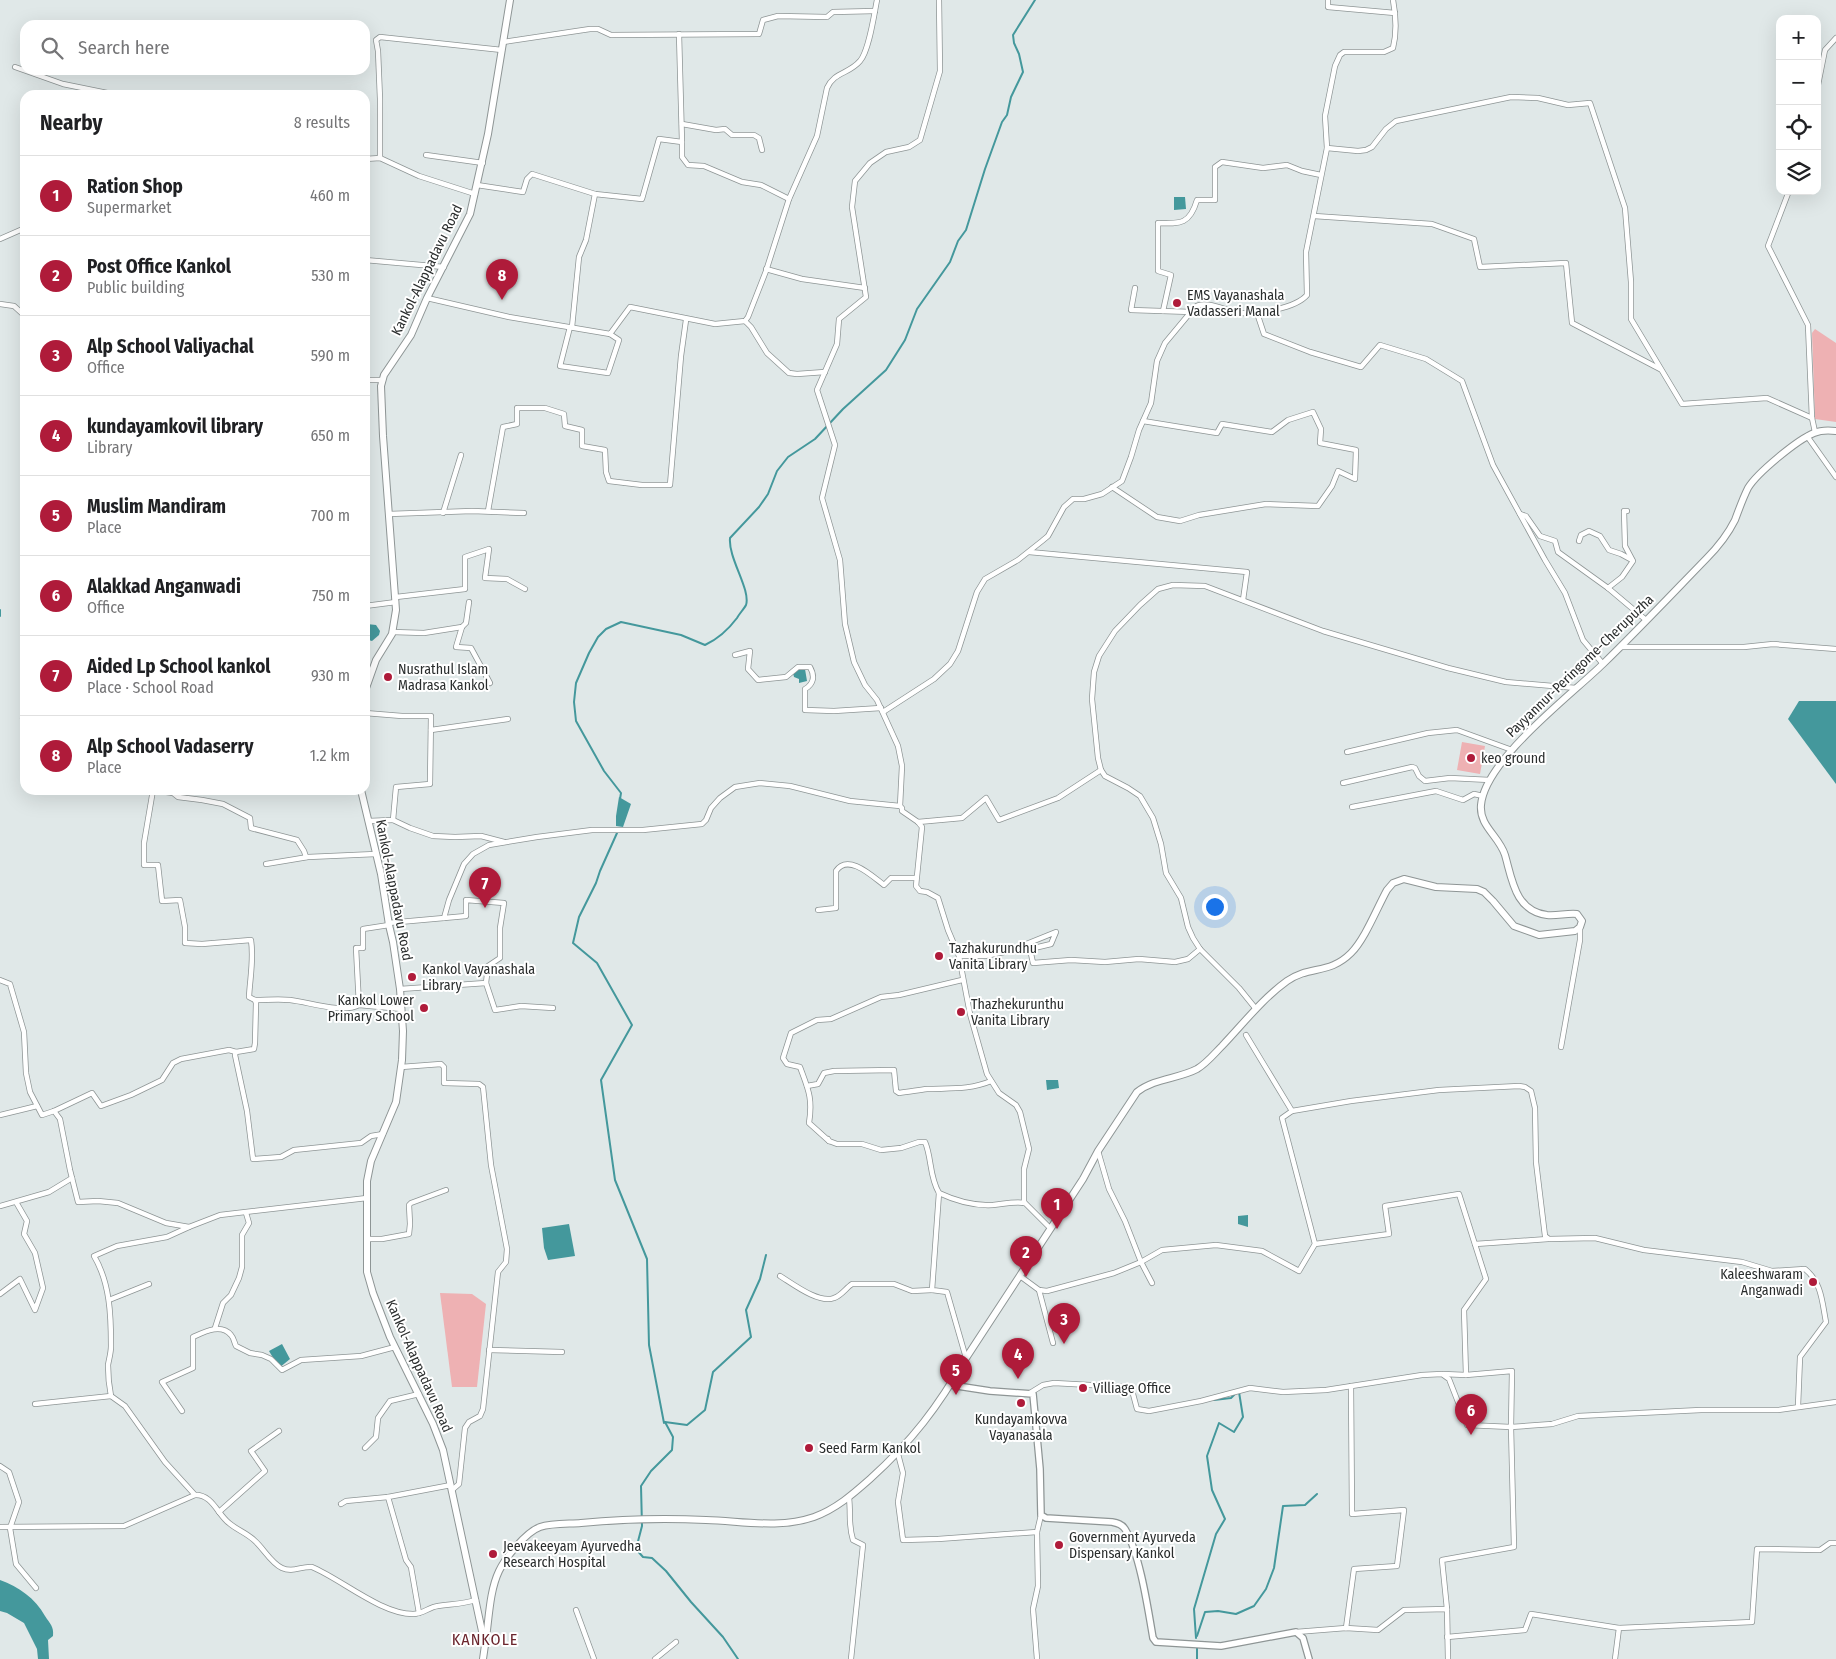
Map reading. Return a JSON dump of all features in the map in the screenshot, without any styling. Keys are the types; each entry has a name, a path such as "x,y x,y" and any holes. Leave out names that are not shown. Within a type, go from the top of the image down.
{"main road":[{"name":"Kankol-Alappadavu Road","path":"370,676 376,660 392,632 396,599 391,557 381,386 387,369 411,334 427,298 470,214 483,163 510,0"},
{"name":"Payyannur-Peringome-Cherupuzha","path":"1580,927 1582,921 1577,914 1547,915 1538,913 1531,910 1517,896 1504,852 1483,821 1480,812 1483,796 1490,780 1522,738 1603,664 1711,554 1734,522 1748,488 1757,476 1807,436 1822,430 1836,431"},
{"name":"Kankol-Alappadavu Road","path":"362,795 393,942 402,1009 401,1067 396,1102 370,1166 367,1182 367,1272 373,1293 395,1347 433,1424 443,1450 485,1645 483,1659"},
{"path":"485,1645 492,1593 499,1570 528,1534 540,1526 625,1519 717,1520 783,1524 816,1516 849,1498 898,1454 923,1424 951,1385 966,1358 1098,1151 1138,1092 1146,1086 1186,1074 1209,1061 1256,1009 1286,982 1296,976 1331,968 1340,963 1358,945 1387,890 1393,883 1404,879 1436,887 1467,888 1484,892 1494,901 1514,926 1538,935 1575,931 1580,927"}],"street":[{"path":"744,322 748,317 766,269 789,199 817,136 827,88 830,81 837,75 852,68 861,60 877,0"},
{"path":"939,0 940,71 920,140 909,147 886,152 870,163 855,181 852,207 866,297 839,319 837,344 817,390 835,445 822,498 840,560 845,624 854,662 865,685 877,700 898,746 902,766 900,806 902,811 918,822 922,828 916,886 920,891 928,892 938,898 959,956 962,980 970,1014 987,1074 999,1093 1016,1105 1020,1112 1029,1149 1024,1169 1024,1203 1050,1228"},
{"path":"1328,0 1328,7 1395,13"},
{"path":"735,655 750,651 748,669 758,680 786,677 798,667 810,667 813,672 812,682 805,689 805,710 882,710 934,679 950,664 958,651 977,592 985,579 1018,560 1048,536 1064,507 1073,499 1084,500 1102,494 1122,481 1151,403 1157,361 1166,344 1198,305 1207,304 1240,313 1257,313 1303,299 1306,294 1305,262 1327,148 1325,116 1331,77 1340,55 1344,52 1384,52 1394,48 1396,38 1393,0"},
{"path":"503,42 590,29 598,29 611,35 759,34 763,20 778,16 827,18 833,12 875,11"},
{"path":"679,34 682,157 688,165 704,166 742,182 761,185 789,199"},
{"path":"380,158 380,99 376,40 380,37 502,50"},
{"path":"1821,67 1824,50 1836,38"},
{"path":"15,67 20,69"},
{"path":"37,75 62,84 92,90"},
{"path":"1327,148 1366,150 1372,147 1386,129 1396,121 1511,98 1538,98 1568,106 1590,103 1625,208 1631,282 1631,320 1682,404 1767,398 1812,418"},
{"path":"682,124 716,130 725,129 732,135 754,135 759,138 762,150"},
{"path":"477,185 523,192 527,179 532,174 595,194 642,199 659,139 682,142"},
{"path":"426,155 483,163"},
{"path":"370,159 380,158 419,176 475,194"},
{"path":"1163,311 1171,275 1158,271 1158,223 1173,223 1188,219 1193,213 1197,200 1215,200 1215,167 1222,162 1262,168 1287,165 1302,171 1321,174"},
{"path":"427,298 509,317 571,327 610,334 619,340 608,372 560,366 571,327 579,257 586,240 595,194"},
{"path":"1787,195 1768,246 1808,324 1812,418 1815,432"},
{"path":"1314,216 1432,224 1474,239 1480,267 1566,262 1572,323 1661,369"},
{"path":"0,239 20,230"},
{"path":"370,260 444,267"},
{"path":"766,269 802,279 865,288"},
{"path":"1135,288 1131,310 1192,312"},
{"path":"0,304 14,306 20,311"},
{"path":"610,334 630,307 686,320 715,324 744,322 751,327 767,353 789,373 825,372"},
{"path":"1257,313 1264,334 1310,352 1361,367 1380,345 1426,359 1462,381 1494,465 1565,593 1583,640 1603,664"},
{"path":"488,512 503,427 517,424 517,408 545,408 564,414 565,426 582,430 582,446 605,450 606,472 609,481 642,485 670,485 681,356 686,320"},
{"path":"370,380 383,380"},
{"path":"1112,487 1157,517 1180,521 1199,515 1266,504 1318,506 1332,486 1338,471 1355,479 1356,450 1320,443 1321,429 1313,412 1288,420 1272,432 1222,424 1217,433 1143,421"},
{"path":"1807,436 1836,476"},
{"path":"443,513 461,455"},
{"path":"1627,511 1624,511 1625,546 1633,561"},
{"path":"389,514 524,513"},
{"path":"1520,514 1526,516 1540,536 1555,541 1558,552 1608,588 1646,620"},
{"path":"1580,541 1581,535 1589,531 1600,536 1609,550 1633,561"},
{"path":"370,605 396,599 465,589 465,557 490,549 485,578 507,579 525,589"},
{"path":"1029,552 1247,572 1243,600"},
{"path":"1608,588 1622,577 1633,561"},
{"path":"1256,1009 1239,988 1200,949 1188,927 1181,898 1166,873 1161,844 1152,818 1140,796 1105,776 1100,770 1092,699 1094,672 1099,656 1115,631 1158,589 1173,585 1205,586 1323,631 1448,668 1506,682 1576,688"},
{"path":"469,602 466,623 462,627 456,647 471,648 490,683"},
{"path":"392,632 424,632 462,627"},
{"path":"1619,647 1744,647 1773,644 1836,649"},
{"path":"370,713 431,716 430,784 396,787 393,820"},
{"path":"431,730 508,719"},
{"path":"1347,752 1428,733 1456,730 1512,750"},
{"path":"1343,783 1412,767 1415,768 1425,781 1450,778 1490,780"},
{"path":"918,822 962,818 986,798 999,820 1058,798 1100,770"},
{"path":"444,918 449,900 464,864 473,854 490,845 592,830 643,830 702,824 706,820 711,808 720,798 735,787 760,783 790,786 850,801 900,806"},
{"path":"1352,807 1436,791 1463,800 1474,794 1483,796"},
{"path":"152,795 146,829 144,865 158,866 162,901 180,900 185,927 185,943 202,944 251,940 254,955 249,997 255,1000 289,1000 344,1008 354,1008 359,1005 402,1009"},
{"path":"176,795 223,804 250,818 251,828 297,840 306,857"},
{"path":"368,821 393,820 433,836 455,838 481,836 507,843"},
{"path":"266,864 306,857 376,854"},
{"path":"818,910 836,908 836,871 839,866 845,863 865,871 884,885 891,878 916,878"},
{"path":"359,1005 359,973 356,948 363,948 363,929 389,924 466,916 466,900 504,903 500,928 500,958 488,966 486,983 495,1010 521,1006 553,1008"},
{"path":"1561,1047 1580,940 1580,927"},
{"path":"959,956 985,956 1009,951 1056,932 1051,944 1030,949 1033,962 1071,960 1105,962 1139,959 1175,962 1188,959 1200,949"},
{"path":"0,980 10,984 24,1032 30,1092 42,1115 92,1093 101,1106 131,1095 162,1080 173,1063 181,1059 229,1050 236,1052 254,1049 255,1000"},
{"path":"932,1290 939,1193 930,1170 925,1142 901,1148 881,1150 862,1144 837,1144 829,1141 808,1122 812,1107 800,1067 787,1064 784,1058 791,1033 817,1020 831,1019 881,997 899,995 962,980"},
{"path":"400,989 486,983"},
{"path":"1246,1035 1292,1111"},
{"path":"236,1052 235,1062 247,1111 253,1159 281,1157 294,1150 361,1143 371,1136 384,1134"},
{"path":"341,1504 346,1500 452,1488 459,1484 465,1428 469,1422 480,1416 483,1409 498,1272 506,1262 507,1249 491,1165 483,1087 479,1084 444,1083 444,1067 441,1064 401,1067"},
{"path":"807,1086 818,1084 824,1073 834,1071 894,1070 896,1091 899,1093 926,1089 952,1090 978,1087 991,1081"},
{"path":"1020,1276 1039,1290 1047,1291 1114,1273 1141,1262 1162,1250 1216,1246 1262,1251 1299,1271 1315,1244 1282,1118 1292,1111 1351,1101 1439,1090 1519,1086 1526,1087 1531,1091 1535,1108 1536,1162 1542,1221 1545,1236 1549,1239"},
{"path":"0,1115 37,1106"},
{"path":"54,1111 60,1119 78,1202 118,1203 166,1223 189,1227"},
{"path":"825,1134 829,1141"},
{"path":"1098,1151 1109,1189 1125,1220 1141,1262 1152,1283"},
{"path":"0,1206 50,1192 72,1178"},
{"path":"367,1239 409,1234 409,1205 446,1190"},
{"path":"939,1193 964,1203 992,1205 1024,1203"},
{"path":"1315,1244 1389,1234 1385,1206 1459,1194 1486,1279 1464,1310 1466,1375"},
{"path":"111,1396 108,1382 108,1365 111,1349 109,1300 102,1270 94,1256 117,1246 167,1237 220,1215 367,1198"},
{"path":"0,1294 20,1279 35,1310 43,1288 35,1253 24,1234 27,1221 16,1202"},
{"path":"215,1328 223,1303 231,1295 242,1267 242,1235 249,1223 246,1213"},
{"path":"1475,1244 1594,1238 1644,1250 1742,1262 1772,1271 1805,1269 1812,1275 1820,1289 1826,1322 1800,1357 1798,1406"},
{"path":"780,1276 819,1298 827,1299 833,1299 840,1295 852,1284 894,1284 912,1291 932,1290 947,1292 966,1358"},
{"path":"109,1300 149,1284"},
{"path":"1039,1290 1053,1343"},
{"path":"182,1411 162,1382 193,1368 193,1337 215,1328 226,1331 233,1337 236,1346 250,1353 271,1359 282,1370 301,1360 361,1356 395,1347"},
{"path":"489,1350 562,1352"},
{"path":"951,1385 990,1391 1030,1393 1043,1385 1054,1383 1126,1387 1130,1388 1134,1394 1136,1409 1149,1411 1201,1401 1250,1388 1283,1392 1326,1390 1422,1375 1466,1375 1512,1371 1511,1427 1514,1547 1442,1560 1447,1609 1448,1659"},
{"path":"1442,1374 1449,1379 1467,1425 1511,1427 1552,1424 1578,1416 1701,1410 1778,1410 1836,1402"},
{"path":"1346,1628 1354,1569 1397,1566 1404,1510 1352,1514 1351,1386"},
{"path":"1030,1393 1033,1394 1034,1404 1041,1515 1037,1532 1038,1586 1033,1609 1037,1659"},
{"path":"365,1448 376,1438 378,1418 390,1402 419,1394"},
{"path":"35,1404 111,1396 125,1406 165,1462 195,1494"},
{"path":"219,1512 265,1471 252,1452 279,1431"},
{"path":"898,1454 903,1473 898,1502 903,1540 1037,1532"},
{"path":"0,1466 9,1472 19,1502 10,1528 16,1564 36,1588"},
{"path":"0,1527 124,1526 195,1494 199,1494 209,1500 228,1523 255,1540 277,1565 284,1569 290,1571 306,1566 312,1567 370,1600 398,1612 419,1613 437,1606 463,1604 476,1600"},
{"path":"388,1496 406,1560 411,1567 419,1613"},
{"path":"849,1498 851,1511 849,1525 852,1540 864,1545 851,1659"},
{"path":"1041,1515 1046,1518 1112,1522 1120,1524 1125,1528 1138,1562 1153,1638 1156,1642 1221,1646 1296,1632 1346,1628 1378,1630 1404,1610 1447,1609"},
{"path":"1447,1638 1525,1630 1531,1614 1618,1628 1752,1622 1757,1549 1820,1550 1830,1542 1836,1543"},
{"path":"576,1610 594,1659"},
{"path":"1615,1659 1618,1628"},
{"path":"1296,1632 1303,1638 1308,1659"},
{"path":"654,1659 676,1642"}],"shaded area":[{"path":"1815,329 1836,343 1836,422 1815,419 1812,333"},
{"name":"keo ground","path":"1462,742 1485,746 1480,774 1457,770"},
{"path":"440,1293 472,1294 486,1304 477,1387 452,1387"}],"water":[{"path":"1174,197 1185,197 1186,209 1174,210"},
{"path":"370,624 376,625 380,631 379,635 372,641 370,640"},
{"path":"805,669 807,681 799,683 799,679 794,677 793,673 797,670"},
{"path":"1799,701 1836,701 1836,784 1788,719"},
{"path":"619,797 631,804 623,827 616,826"},
{"path":"1046,1080 1058,1080 1059,1088 1047,1090"},
{"path":"1248,1215 1248,1227 1238,1224 1238,1216"},
{"path":"569,1224 575,1256 548,1260 544,1248 542,1228"},
{"path":"282,1344 290,1359 279,1368 269,1351"},
{"path":"0,1580 14,1586 31,1599 50,1623 53,1636 48,1640 49,1659 38,1659 37,1649 24,1623 0,1611"}],"waterway":[{"path":"620,799 621,793 604,771 576,721 574,702 576,683 589,653 598,637 606,629 621,622 681,635 705,645 726,630 744,608 747,599 732,555 730,538 759,507 768,494 777,471 788,457 815,439 843,409 886,370 905,340 917,309 950,262 958,241 966,230 985,169 1002,122 1007,115 1011,97 1023,72 1013,35 1035,0"},
{"path":"0,610 0,616"},
{"path":"617,833 579,917 573,943 597,963 632,1025 601,1080 615,1180 647,1259 649,1345 664,1423"},
{"path":"665,1422 687,1425 705,1410 713,1372 751,1337 746,1310 760,1279 766,1255"},
{"path":"1196,1638 1194,1609 1216,1534 1225,1519 1212,1490 1207,1456 1219,1423 1234,1432 1243,1417 1239,1392"},
{"path":"1214,1400 1231,1398 1235,1394"},
{"path":"665,1422 673,1437 672,1450 651,1471 641,1486 642,1526 636,1549 643,1557 652,1558 666,1571 723,1637 738,1659"},
{"path":"1197,1636 1205,1612 1218,1611 1236,1614 1254,1606 1266,1589 1274,1568 1283,1506 1305,1505 1317,1494"},
{"path":"1197,1647 1197,1659"}],"place":[{"name":"Alp School Vadaserry","path":"502,300"},
{"name":"EMS Vayanashala Vadasseri Manal","path":"1177,303"},
{"name":"Nusrathul Islam Madrasa Kankol","path":"388,677"},
{"name":"keo ground","path":"1471,758"},
{"name":"Aided Lp School kankol","path":"485,908"},
{"name":"Tazhakurundhu Vanita Library","path":"939,956"},
{"name":"Kankol Vayanashala Library","path":"412,977"},
{"name":"Kankol Lower Primary School","path":"424,1008"},
{"name":"Thazhekurunthu Vanita Library","path":"961,1012"},
{"name":"Ration Shop","path":"1057,1229"},
{"name":"Post Office Kankol","path":"1026,1277"},
{"name":"Kaleeshwaram Anganwadi","path":"1813,1282"},
{"name":"Alp School Valiyachal","path":"1064,1344"},
{"name":"kundayamkovil library","path":"1018,1379"},
{"name":"Villiage Office","path":"1083,1388"},
{"name":"Muslim Mandiram","path":"956,1395"},
{"name":"Kundayamkovva Vayanasala","path":"1021,1403"},
{"name":"Alakkad Anganwadi","path":"1471,1435"},
{"name":"Seed Farm Kankol","path":"809,1448"},
{"name":"Government Ayurveda Dispensary Kankol","path":"1059,1545"},
{"name":"Jeevakeeyam Ayurvedha Research Hospital","path":"493,1554"}],"district":[{"name":"KANKOLE","path":"485,1639"}]}
